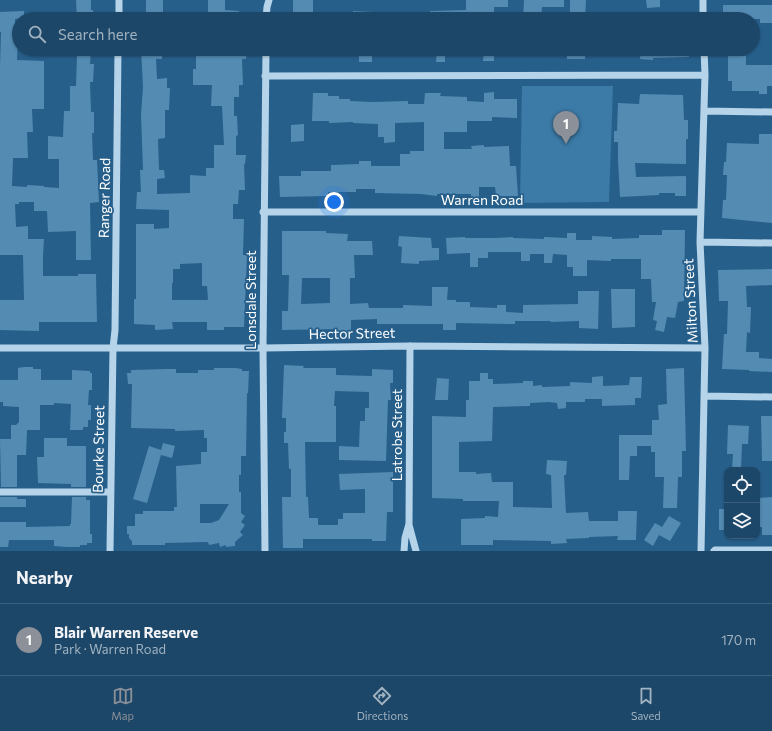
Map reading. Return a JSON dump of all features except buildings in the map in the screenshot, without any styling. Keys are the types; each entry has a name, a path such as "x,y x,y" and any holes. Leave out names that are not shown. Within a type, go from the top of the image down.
{"street":[{"path":"118,12 119,0"},
{"path":"267,12 269,0"},
{"path":"703,0 703,12"},
{"name":"Ranger Road","path":"113,348 115,330 118,56"},
{"name":"Lonsdale Street","path":"265,551 263,348 266,56"},
{"name":"Milton Street","path":"701,551 705,348 700,242 704,56"},
{"path":"265,76 704,75"},
{"path":"704,111 772,112"},
{"name":"Warren Road","path":"264,212 701,212"},
{"path":"700,242 772,243"},
{"name":"Hector Street","path":"0,348 263,348 410,346 705,348"},
{"name":"Latrobe Street","path":"410,346 409,524 416,551"},
{"name":"Bourke Street","path":"110,551 113,348"},
{"path":"704,396 772,397"},
{"path":"0,492 110,492"},
{"name":"Latrobe Street","path":"404,551 405,538 409,524"},
{"path":"714,551 772,550"}],"shaded area":[{"path":"522,86 613,86 609,202 520,203"}],"place":[{"name":"Blair Warren Reserve","path":"566,144"}]}
